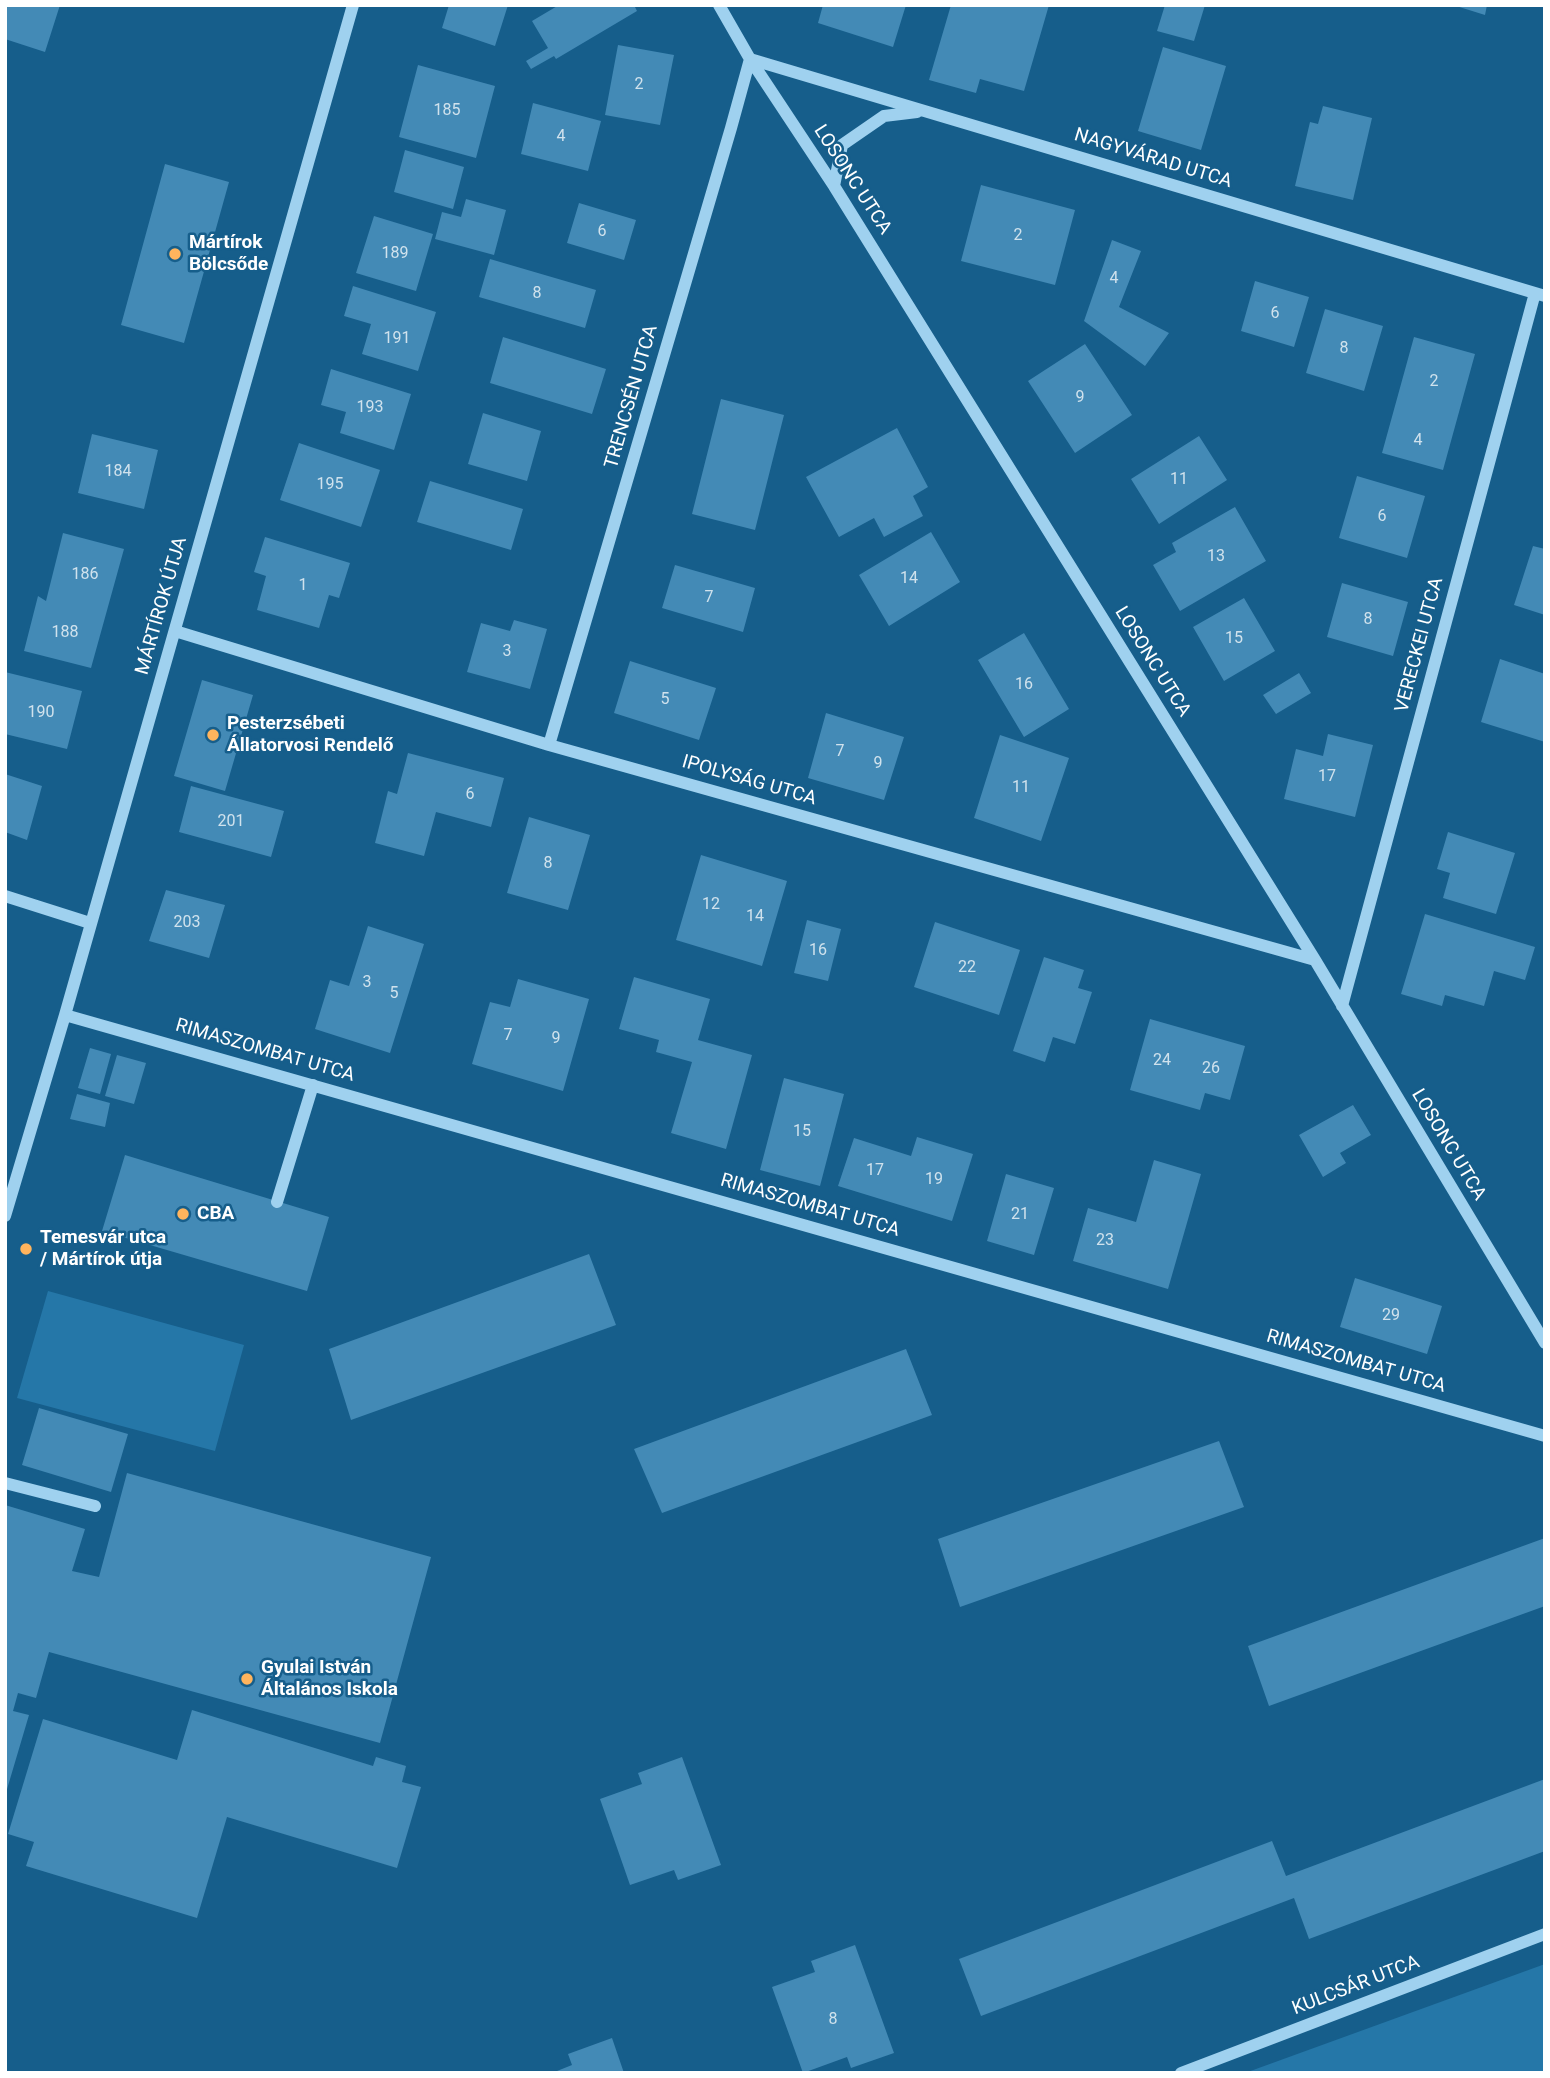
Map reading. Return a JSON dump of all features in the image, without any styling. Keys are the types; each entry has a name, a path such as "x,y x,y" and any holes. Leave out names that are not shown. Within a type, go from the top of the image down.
{"street":[{"name":"MÁRTÍROK ÚTJA","path":"5,1216 65,1015 353,5"},
{"name":"LOSONC UTCA","path":"719,5 750,59 834,186 1315,960 1545,1343"},
{"name":"NAGYVÁRAD UTCA","path":"750,59 1540,295"},
{"name":"TRENCSÉN UTCA","path":"549,745 750,59"},
{"path":"834,186 842,145 884,116 924,111"},
{"name":"VERECKEI UTCA","path":"1342,1006 1540,295"},
{"name":"IPOLYSÁG UTCA","path":"175,631 549,745 1315,960"},
{"path":"5,896 90,923"},
{"name":"RIMASZOMBAT UTCA","path":"65,1015 1545,1436"},
{"path":"277,1202 313,1085"},
{"path":"5,1483 95,1506"},
{"name":"KULCSÁR UTCA","path":"1181,2073 1545,1934"}],"shaded area":[{"path":"48,1291 244,1345 215,1451 17,1398"},
{"path":"1545,1964 1545,2073 1245,2073"}],"building":[{"path":"5,5 60,5 45,52 5,39"},
{"path":"449,5 508,5 495,46 442,28"},
{"path":"559,5 634,5 637,11 556,59 554,56 531,69 526,61 548,48 532,21"},
{"path":"823,5 906,5 893,47 818,23"},
{"path":"951,5 1049,5 1024,91 980,79 976,93 929,80"},
{"path":"1165,5 1205,5 1194,41 1157,31"},
{"path":"1453,5 1487,5 1485,15"},
{"path":"618,45 674,55 660,125 605,115"},
{"path":"1163,47 1226,66 1201,150 1138,131"},
{"path":"418,65 495,86 476,158 399,137"},
{"path":"533,103 601,121 588,171 521,154"},
{"path":"1323,106 1372,118 1353,200 1295,186 1310,122 1318,124"},
{"path":"405,150 464,167 453,209 394,192"},
{"name":"Mártírok Bölcsőde","path":"165,164 229,182 184,343 121,325"},
{"path":"981,185 1075,210 1055,285 961,261"},
{"path":"466,199 506,210 494,255 435,239 442,212 461,217"},
{"path":"579,203 636,220 624,260 567,243"},
{"path":"374,216 433,234 416,291 356,273"},
{"path":"1112,240 1141,251 1119,307 1169,333 1145,366 1084,321"},
{"path":"490,259 596,290 585,328 479,297"},
{"path":"1255,281 1309,297 1294,347 1241,331"},
{"path":"353,286 436,312 418,371 362,354 371,324 344,316"},
{"path":"1325,309 1383,326 1364,391 1306,373"},
{"path":"503,337 606,369 592,414 490,383"},
{"path":"1414,337 1475,354 1443,470 1382,453"},
{"path":"1085,344 1132,415 1075,453 1028,381"},
{"path":"331,369 411,394 394,450 340,433 346,412 321,405"},
{"path":"721,399 784,415 755,530 692,514"},
{"path":"483,413 541,431 527,481 468,464"},
{"path":"897,428 928,487 913,496 923,516 884,537 874,518 839,537 806,477"},
{"path":"92,434 158,450 144,509 78,493"},
{"path":"1199,436 1227,480 1159,524 1131,479"},
{"path":"299,443 380,470 361,527 280,500"},
{"path":"1357,476 1425,496 1407,558 1339,538"},
{"path":"430,481 523,509 511,550 417,522"},
{"path":"1235,507 1266,561 1180,611 1153,565 1176,552 1172,543"},
{"path":"931,532 960,582 889,626 859,575"},
{"path":"63,533 124,549 91,668 24,651 38,596 46,601"},
{"path":"265,537 350,563 339,598 329,595 319,628 257,610 266,576 254,572"},
{"path":"1533,546 1545,549 1545,615 1514,605"},
{"path":"675,565 755,588 743,632 662,608"},
{"path":"1342,583 1408,602 1393,656 1327,637"},
{"path":"1244,598 1275,651 1224,681 1193,627"},
{"path":"514,620 547,629 530,689 467,672 481,623 510,631"},
{"path":"1024,633 1069,709 1024,737 978,660"},
{"path":"1500,659 1545,674 1545,742 1481,722"},
{"path":"630,661 716,688 699,740 614,713"},
{"path":"5,672 82,691 67,749 5,734"},
{"path":"1299,673 1311,693 1276,714 1263,695"},
{"name":"Pesterzsébeti Állatorvosi Rendelő","path":"202,680 253,695 225,791 174,776"},
{"path":"826,713 904,737 884,800 808,778"},
{"path":"1328,734 1373,745 1355,817 1284,799 1296,749 1323,756"},
{"path":"1000,735 1069,758 1041,841 974,818"},
{"path":"408,753 504,778 491,827 436,812 424,856 375,843 388,791 397,794"},
{"path":"5,774 42,786 27,840 5,832"},
{"path":"191,786 284,811 271,857 179,832"},
{"path":"529,817 590,835 568,910 507,893"},
{"path":"1448,832 1515,853 1496,914 1443,898 1450,873 1437,869"},
{"path":"701,855 787,881 762,966 676,940"},
{"path":"166,890 225,905 209,958 149,941"},
{"path":"1425,914 1535,947 1525,980 1494,971 1484,1006 1445,995 1442,1006 1401,994"},
{"path":"807,920 841,929 828,981 794,973"},
{"path":"935,922 1020,950 999,1015 914,987"},
{"path":"368,926 424,944 390,1053 315,1029 330,980 349,986"},
{"path":"1044,957 1084,970 1078,988 1092,992 1075,1044 1053,1037 1045,1062 1013,1051"},
{"path":"634,977 710,999 698,1040 752,1055 726,1149 671,1133 692,1062 656,1052 659,1040 619,1029"},
{"path":"518,979 589,999 563,1091 472,1064 490,1002 510,1007"},
{"path":"1150,1019 1245,1046 1230,1100 1205,1093 1200,1110 1130,1090"},
{"path":"90,1048 111,1054 100,1094 78,1088"},
{"path":"117,1055 146,1063 134,1104 105,1096"},
{"path":"784,1078 844,1094 820,1186 760,1170"},
{"path":"77,1094 110,1103 105,1127 70,1119"},
{"path":"1353,1105 1371,1135 1340,1153 1346,1163 1323,1177 1299,1135"},
{"path":"917,1137 973,1154 952,1221 838,1186 854,1138 911,1156"},
{"name":"CBA","path":"125,1155 329,1217 307,1291 102,1231"},
{"path":"1154,1160 1201,1174 1168,1289 1073,1261 1088,1208 1136,1222"},
{"path":"1006,1174 1054,1188 1034,1255 987,1241"},
{"path":"589,1254 616,1325 351,1420 329,1349"},
{"path":"1355,1278 1442,1306 1427,1354 1340,1327"},
{"path":"906,1349 932,1415 662,1513 634,1449"},
{"path":"39,1408 128,1434 111,1492 22,1465"},
{"path":"1219,1441 1244,1507 960,1607 938,1539"},
{"path":"127,1473 431,1557 380,1743 49,1652 36,1698 18,1693 13,1711 29,1715 5,1796 5,1505 85,1529 72,1571 99,1577"},
{"path":"1545,1538 1545,1606 1269,1706 1248,1646"},
{"path":"192,1710 373,1766 376,1757 406,1766 402,1782 421,1787 397,1868 227,1817 197,1918 26,1866 34,1842 8,1834 43,1719 177,1760"},
{"path":"682,1757 721,1865 678,1880 674,1870 630,1885 600,1799 642,1784 638,1773"},
{"path":"1545,1779 1545,1851 1309,1939 1294,1898 981,2016 959,1959 1272,1841 1286,1876"},
{"path":"855,1945 894,2053 851,2068 847,2057 803,2073 772,1987 815,1972 811,1961"},
{"path":"612,2038 624,2073 552,2073 572,2065 568,2054"}],"place":[{"name":"Mártírok Bölcsőde","path":"175,254"},
{"name":"Pesterzsébeti Állatorvosi Rendelő","path":"213,735"},
{"name":"CBA","path":"183,1214"},
{"name":"Temesvár utca / Mártírok útja","path":"26,1249"},
{"name":"Gyulai István Általános Iskola","path":"247,1679"}]}
